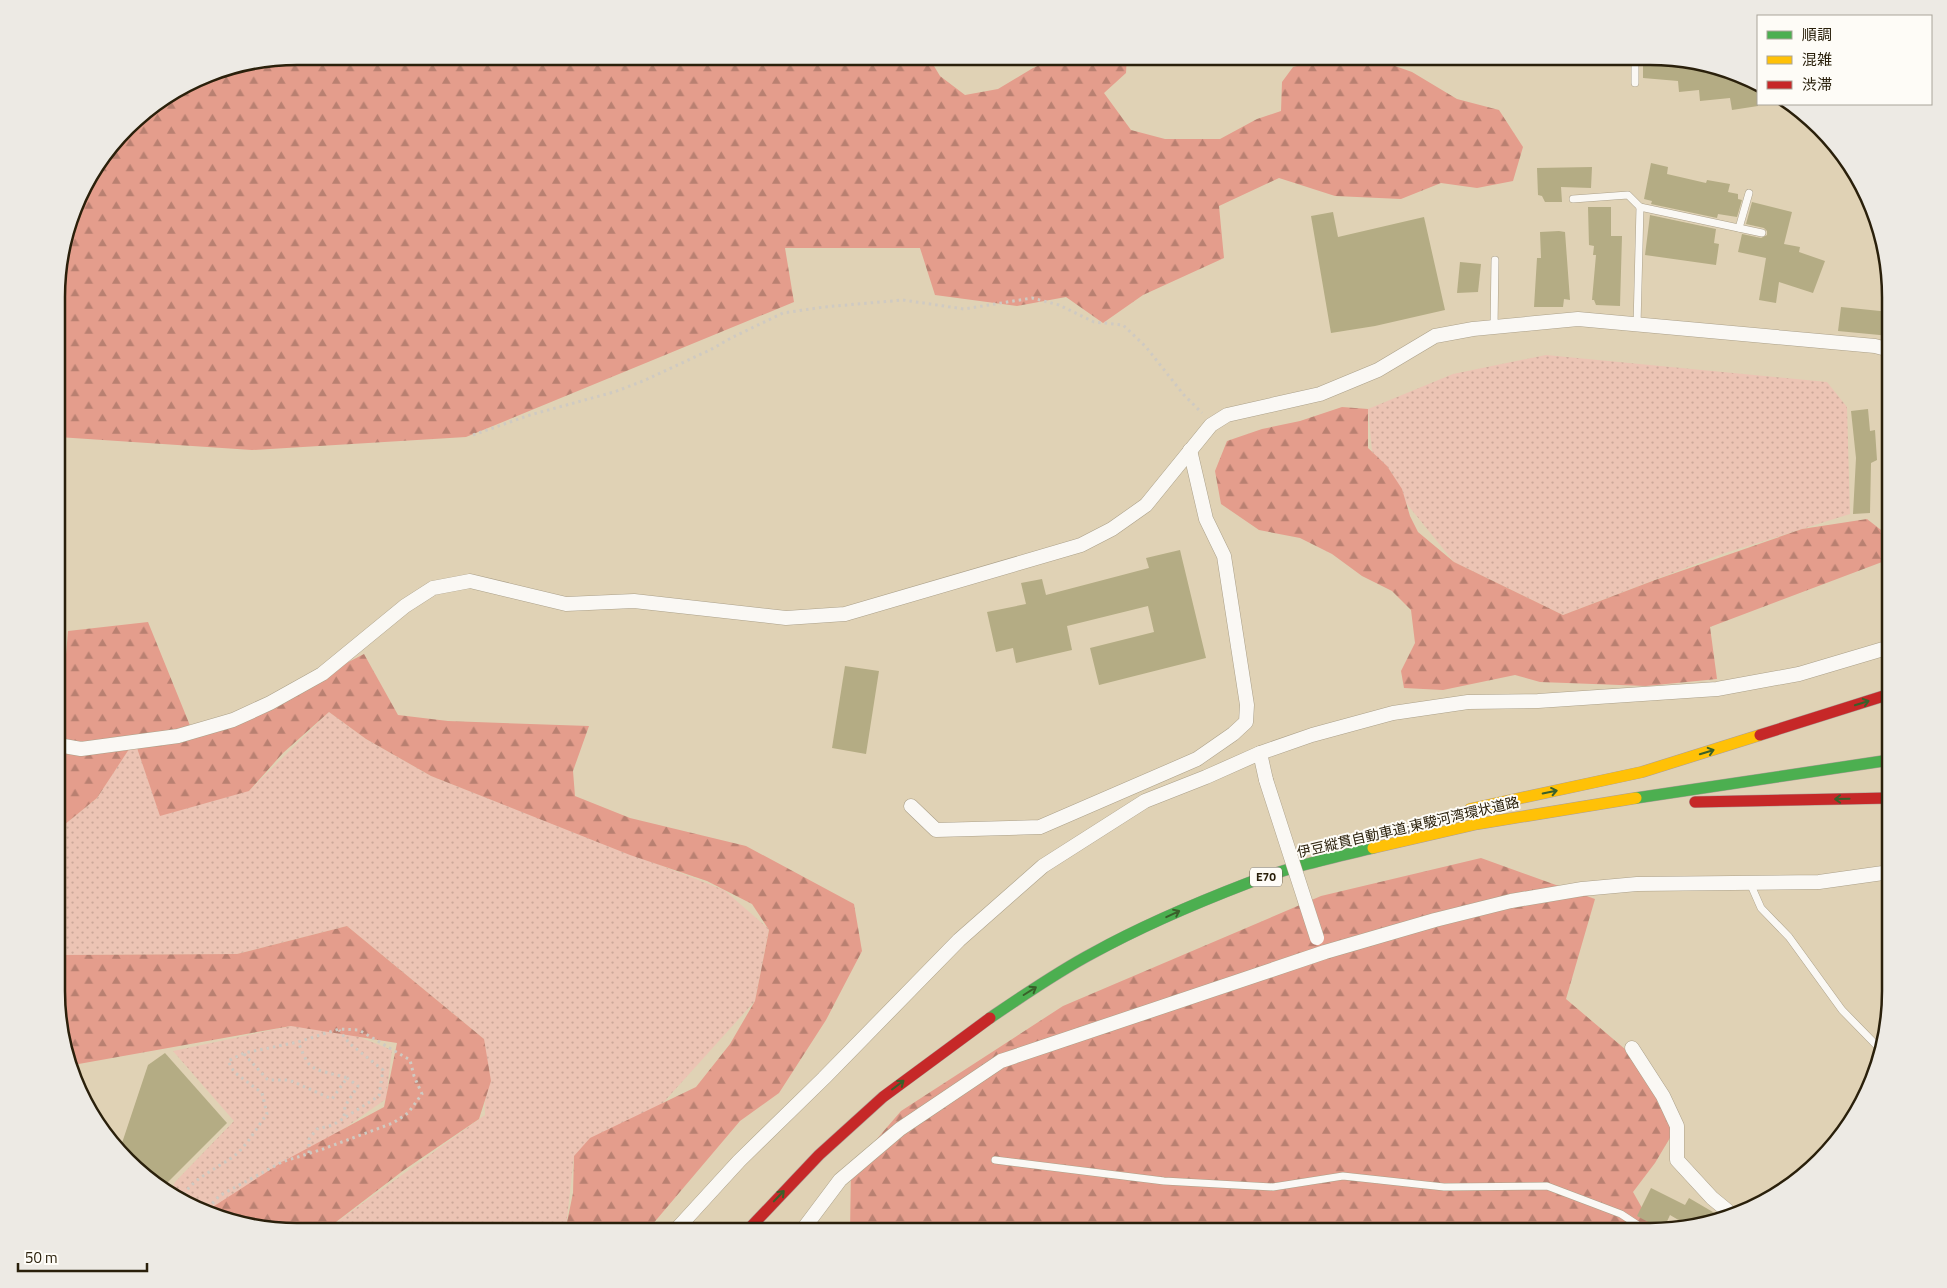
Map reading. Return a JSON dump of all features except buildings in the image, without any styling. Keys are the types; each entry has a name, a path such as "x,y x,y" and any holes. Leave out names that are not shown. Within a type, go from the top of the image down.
{"highway":[{"path":"1459,813 1642,772 1882,697"},
{"name":"伊豆縦貫自動車道;東駿河湾環状道路","path":"754,1223 819,1154 883,1097 960,1039 1027,993 1093,953 1177,912 1250,882 1319,861 1477,824 1683,790 1882,761"},
{"path":"1882,772 1685,803 1882,798"},
{"path":"1319,861 1431,822"},
{"name":"伊豆縦貫自動車道;東駿河湾環状道路","path":"1288,885 1306,879"},
{"path":"768,1223 827,1161 889,1105 963,1049 1032,1002 1058,987"}],"street":[{"path":"65,746 81,749 178,736 233,720 270,703 322,674 405,606 433,588 470,582 566,604 634,602 786,618 845,614 1081,546 1112,529 1146,504 1211,425 1227,415 1320,394 1378,370 1435,336 1494,327 1578,319 1882,348"},
{"path":"911,806 936,830 1040,828 1197,759 1233,734 1246,722 1247,705 1224,556 1206,520 1190,450"},
{"path":"682,1223 739,1161 824,1078 959,940 1043,866 1145,801 1260,753 1312,735 1392,713 1468,702 1538,701 1717,689 1799,674 1882,649"},
{"path":"1260,753 1266,780 1317,938 1326,952"},
{"path":"1197,759 1206,777"},
{"path":"808,1223 840,1180 900,1128 1001,1061 1326,952 1435,920 1511,901 1582,889 1637,884 1819,882 1882,873"},
{"path":"1632,1048 1663,1096 1677,1126 1677,1160 1712,1198 1727,1210"}],"lane":[{"path":"1635,65 1635,83"},
{"path":"1739,228 1749,193"},
{"path":"1573,199 1628,195 1640,207 1762,233"},
{"path":"1636,325 1640,207"},
{"path":"1494,327 1495,260"},
{"path":"1750,883 1761,908 1788,938 1842,1010 1876,1045"},
{"path":"995,1160 1164,1181 1273,1187 1343,1176 1444,1187 1547,1186 1621,1214 1635,1223"}],"path":[{"path":"473,435 530,415 614,392 643,381 783,313 824,307 902,300 964,309 1032,298 1059,306 1094,322 1123,325 1146,347 1184,395 1211,425"},
{"path":"309,1154 309,1139 317,1129 333,1125 344,1116 379,1096 383,1070 349,1043 339,1029"},
{"path":"184,1193 203,1175 235,1155 268,1114 262,1093 234,1072 228,1061 244,1053 298,1042 339,1029 359,1030 410,1060 414,1076 422,1094 408,1113 394,1123 282,1162 219,1196 210,1206"},
{"path":"298,1042 308,1064 317,1070 347,1078 358,1086 345,1106 344,1116"},
{"path":"244,1053 268,1080 289,1080 332,1099 347,1078"}],"shaded area":[{"path":"1546,355 1827,382 1847,407 1850,514 1722,554 1563,615 1454,562 1406,503 1372,451 1368,409 1453,374"},
{"path":"329,712 366,739 431,776 724,890 769,929 755,1001 662,1104 574,1156 567,1223 335,1223 485,1115 484,1039 347,926 237,954 65,955 65,824 97,798 134,740 249,791"},
{"path":"291,1026 339,1029 392,1050 386,1099 226,1212 194,1199 173,1187 175,1182 234,1121 173,1051"}],"green space":[{"path":"281,65 933,65 940,76 965,95 998,89 1040,65 1126,65 1126,73 1104,93 1131,130 1165,139 1220,139 1257,119 1281,111 1282,82 1293,67 1301,65 1392,65 1412,72 1457,99 1499,110 1523,147 1513,181 1477,188 1441,183 1401,199 1335,196 1279,178 1219,206 1224,258 1143,295 1103,323 1066,297 1017,306 935,295 920,248 785,248 794,302 466,437 252,450 65,437 65,281 69,251 77,222 89,194 104,168 122,144 144,122 168,104 194,89 222,77 251,69"},
{"path":"1342,407 1368,409 1368,448 1387,466 1402,489 1410,516 1418,532 1454,562 1563,615 1655,580 1802,529 1867,519 1882,531 1882,562 1710,627 1717,679 1646,686 1540,682 1515,675 1443,690 1404,688 1401,671 1415,643 1411,610 1392,591 1362,576 1332,554 1300,538 1259,530 1221,504 1215,471 1227,441 1262,429 1300,421"},
{"path":"148,622 191,728 135,740 97,798 65,824 65,666 68,631"},
{"path":"364,654 398,715 448,721 589,726 573,771 575,796 630,818 746,846 854,904 862,951 826,1020 779,1093 740,1121 654,1223 567,1223 573,1193 574,1156 590,1138 696,1087 730,1044 755,1001 769,930 752,904 707,881 630,855 431,776 366,739 329,712 283,753 249,791 160,816 135,742 261,707"},
{"path":"1481,858 1595,899 1566,999 1632,1055 1677,1126 1655,1163 1633,1192 1650,1223 850,1223 851,1169 901,1111 1063,1006 1321,896"},
{"path":"347,926 484,1039 491,1081 479,1119 404,1170 334,1223 281,1223 251,1219 213,1207 282,1162 384,1107 397,1043 291,1026 77,1064 69,1037 65,1007 65,955 237,954"}],"traffic: fast":[{"path":"1636,798 1882,761"},
{"path":"990,1018 1080,960 1169,915 1263,877 1310,863 1373,848"}],"traffic: slow":[{"path":"1470,809 1642,772 1760,735"},
{"path":"1373,848 1477,824 1636,798"}],"traffic: jam":[{"path":"1760,735 1882,697"},
{"path":"1695,802 1882,798"},
{"path":"755,1223 819,1155 883,1097 990,1018"}]}
